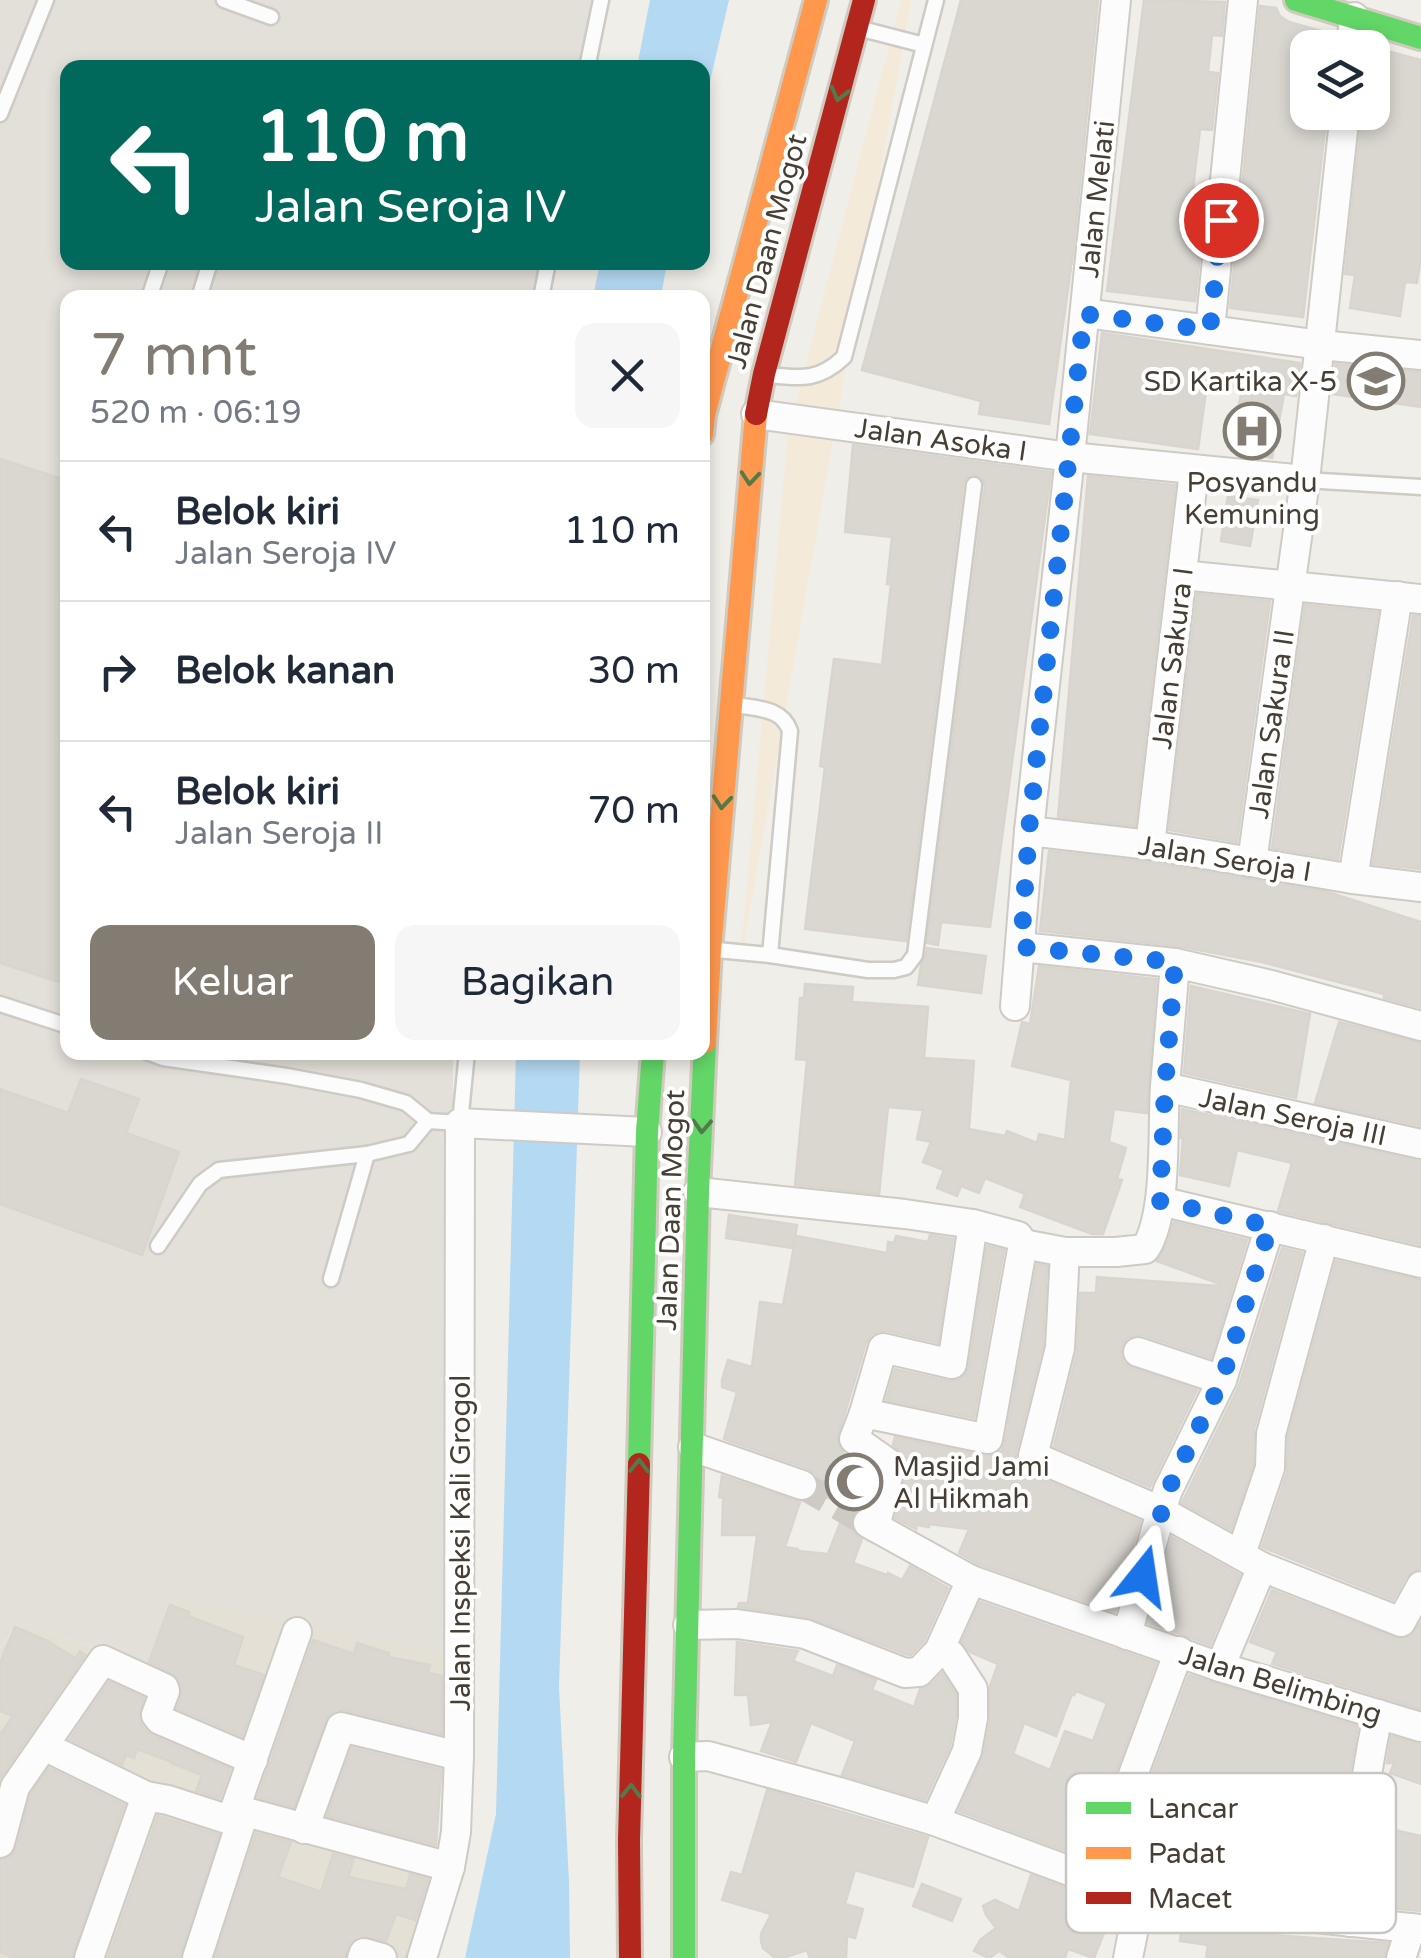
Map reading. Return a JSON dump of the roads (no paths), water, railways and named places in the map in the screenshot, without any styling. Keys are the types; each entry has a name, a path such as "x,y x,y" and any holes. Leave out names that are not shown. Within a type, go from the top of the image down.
{"main road":[{"name":"Jalan Daan Mogot","path":"710,394 816,0"},
{"name":"Jalan Daan Mogot","path":"710,950 756,414 864,0"},
{"path":"1296,0 1421,38"},
{"name":"Jalan Daan Mogot","path":"651,1060 640,1131 656,1842 665,1897 684,1958"},
{"name":"Jalan Daan Mogot","path":"630,1958 629,1905 656,1842 684,1757 705,1060"},
{"path":"629,1905 665,1897"}],"street":[{"name":"Jalan Melati","path":"1015,1006 1029,830 1116,0"},
{"path":"1210,330 1243,0"},
{"path":"1353,30 1354,17"},
{"path":"1291,586 1342,130"},
{"path":"1084,314 1421,356"},
{"name":"Jalan Asoka I","path":"756,414 1070,457 1305,480"},
{"name":"Jalan Sakura I","path":"1150,845 1194,471"},
{"path":"1182,575 1410,597 1353,879"},
{"name":"Jalan Sakura II","path":"1252,862 1291,586"},
{"name":"Jalan Seroja I","path":"1029,830 1421,887"},
{"path":"1021,947 1175,962 1421,1026"},
{"path":"1023,1244 1065,1252 1116,1252 1145,1249 1150,1241 1160,1201 1175,962"},
{"name":"Jalan Seroja III","path":"1165,1088 1421,1144"},
{"path":"464,1123 640,1131"},
{"name":"Jalan Inspeksi Kali Grogol","path":"422,1958 450,1867 460,1756 464,1123"},
{"path":"698,1192 905,1214 974,1224 1018,1236 1023,1244 988,1439 864,1413 883,1348 952,1364 974,1224"},
{"path":"1160,1201 1421,1263"},
{"path":"1127,1636 1160,1512 1222,1380 1270,1226"},
{"path":"1220,1668 1251,1560 1270,1468 1271,1434 1324,1239"},
{"path":"1065,1252 1060,1348 1033,1456 1160,1512 1251,1560 1401,1622 1421,1586"},
{"path":"1138,1352 1222,1380"},
{"name":"Jalan Belimbing","path":"864,1413 854,1439 891,1465 871,1525 971,1580 1220,1668 1421,1727"},
{"path":"694,1448 802,1485"},
{"path":"688,1625 737,1624 805,1634 905,1673 920,1672 939,1651 971,1580"},
{"path":"242,1818 235,1808 298,1632"},
{"path":"935,1820 967,1751 973,1718 973,1688 952,1655 939,1651"},
{"path":"1133,1773 1178,1652"},
{"path":"0,1843 15,1787 100,1661 106,1660 164,1688 156,1715 160,1720 253,1760"},
{"path":"1366,1773 1378,1714"},
{"path":"304,1829 342,1727 460,1756"},
{"path":"44,1746 146,1796 304,1829 450,1867"},
{"path":"684,1757 708,1756 935,1820 1066,1869"},
{"path":"89,1958 146,1796"},
{"path":"197,1958 242,1818"},
{"path":"1401,1958 1416,1928"},
{"path":"1128,1958 1133,1933"},
{"path":"362,1958 364,1953 382,1958"}],"lane":[{"path":"0,114 46,0"},
{"path":"224,0 271,17"},
{"path":"589,60 600,0"},
{"path":"764,374 800,379 829,372 844,356 936,0"},
{"path":"856,28 924,45"},
{"path":"1305,480 1421,486"},
{"path":"710,950 868,970 906,967 914,955 974,485"},
{"path":"730,704 769,710 782,716 790,731 770,955"},
{"path":"0,1004 60,1023"},
{"path":"177,1060 361,1090 406,1103 428,1121 464,1123 467,1060"},
{"path":"158,1246 200,1184 219,1170 367,1154 410,1144 428,1121"},
{"path":"331,1279 367,1154"}],"water":[{"path":"650,0 729,0 710,81 710,60 638,60"},
{"path":"599,270 666,270 662,290 594,290"},
{"path":"516,1060 580,1060 559,1687 570,1958 465,1958 496,1814"}],"tunnel":[{"path":"802,1485 868,1523"}],"place":[{"name":"SD Kartika X-5","path":"1376,381"},
{"name":"Posyandu Kemuning","path":"1252,431"},
{"name":"Masjid Jami Al Hikmah","path":"854,1482"}]}
